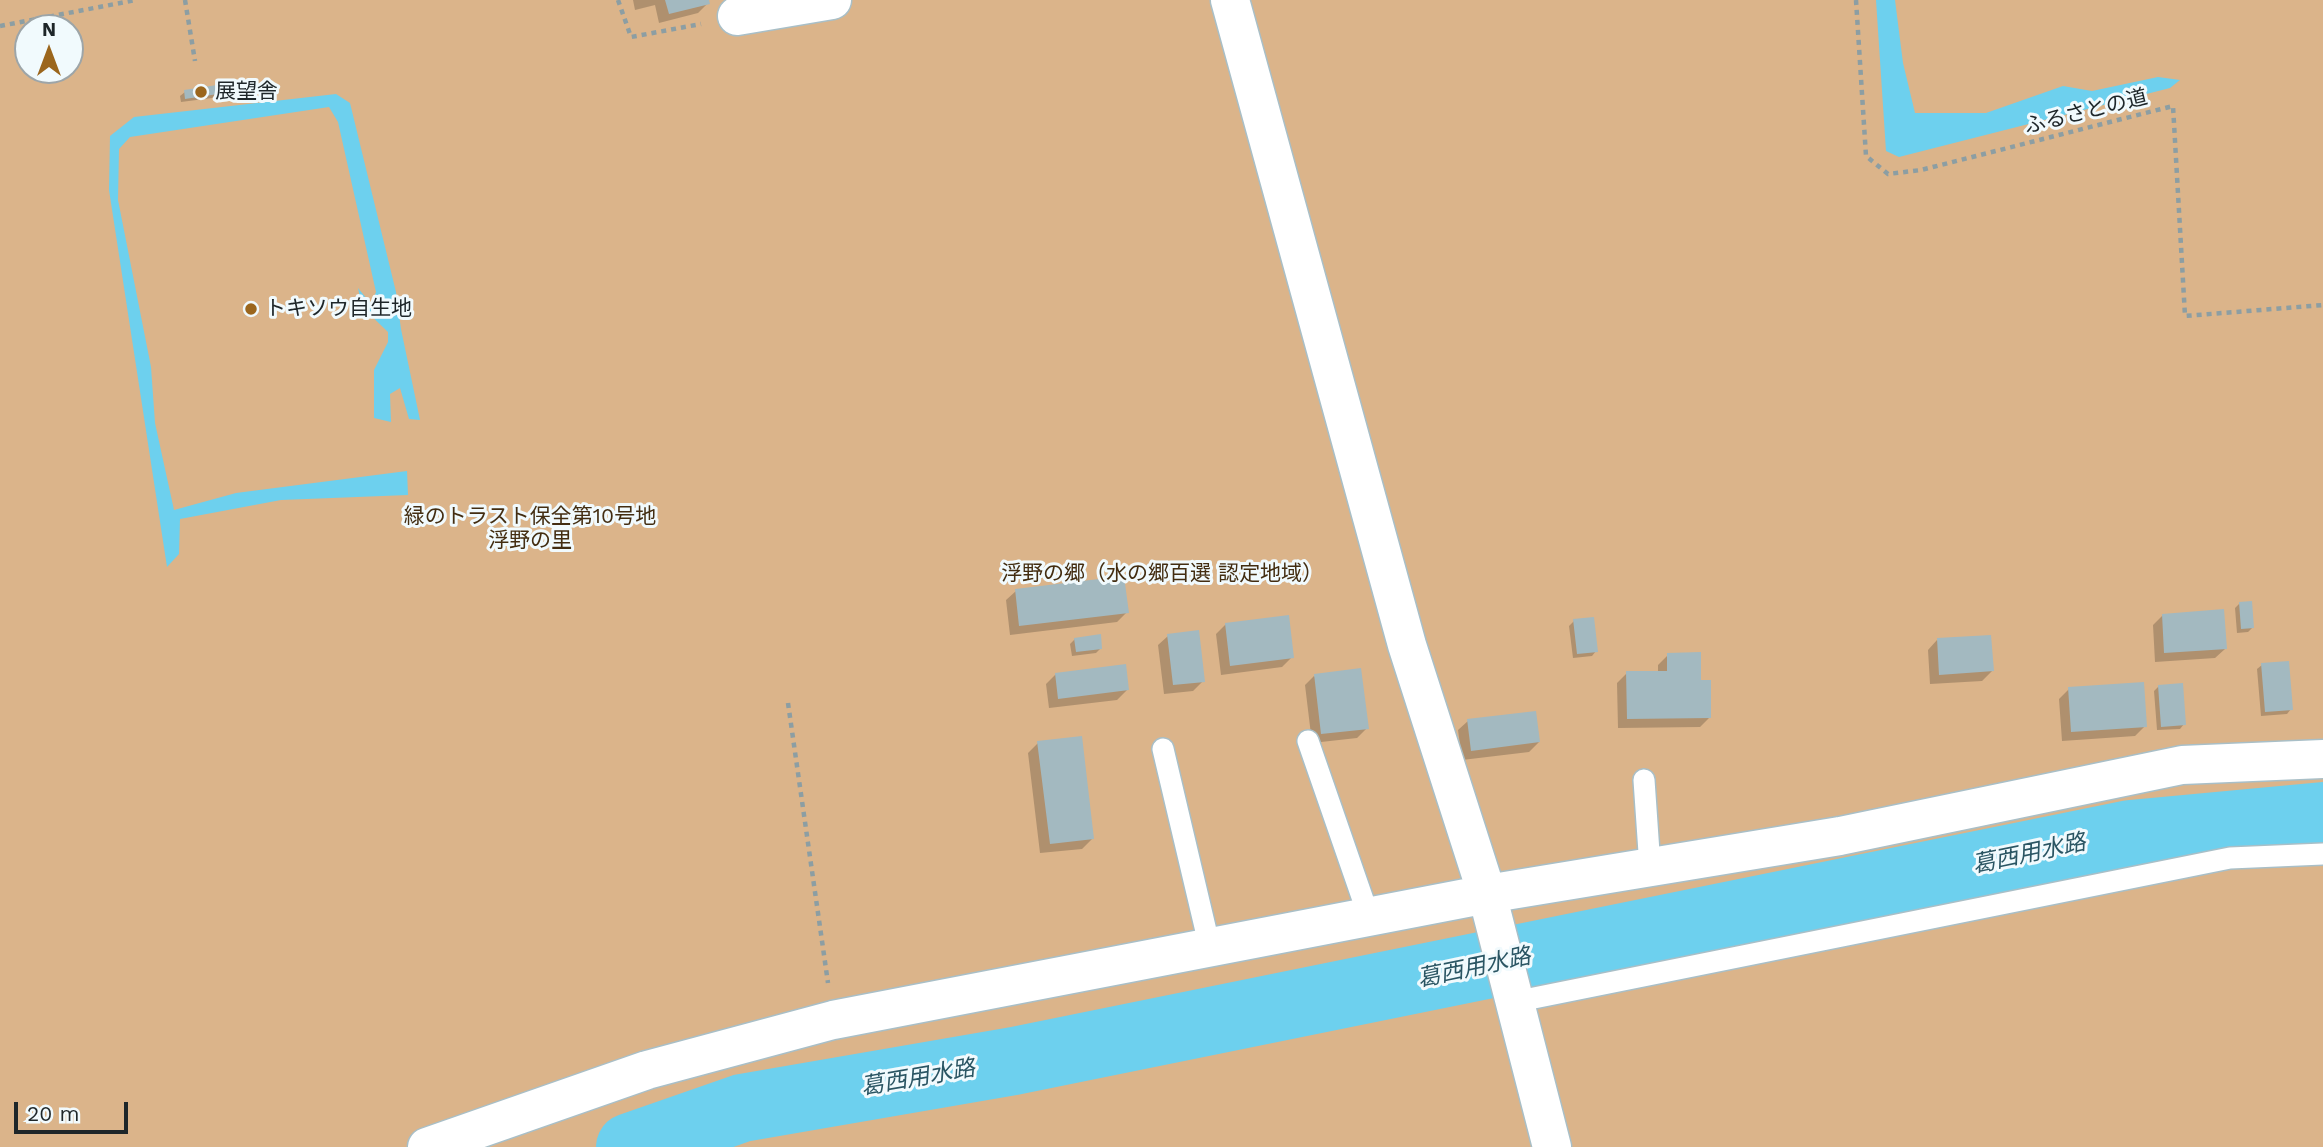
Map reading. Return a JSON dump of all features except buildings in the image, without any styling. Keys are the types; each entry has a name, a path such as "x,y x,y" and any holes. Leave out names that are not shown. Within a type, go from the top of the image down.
{"street":[{"path":"737,16 832,0"},
{"path":"1230,0 1407,645 1489,905 1552,1147"},
{"path":"427,1147 647,1070 833,1020 1369,917 1489,905 1650,867 1840,836 2182,765 2323,759"}],"lane":[{"path":"1308,740 1369,917"},
{"path":"1163,749 1210,948"},
{"path":"1644,780 1650,867"},
{"path":"1512,994 2230,858 2323,854"}],"path":[{"path":"0,26 136,0"},
{"path":"186,0 195,61"},
{"path":"618,0 631,37 737,16"},
{"name":"ふるさとの道","path":"1856,0 1866,156 1888,174 1921,170 2173,106 2185,316 2323,305"},
{"path":"788,703 833,1020"}],"green space":[{"name":"緑のトラスト保全第10号地 浮野の里","path":"0,0 2323,0 2323,1147 0,1147"}],"water":[{"path":"1876,0 1895,0 1903,63 1915,113 1986,113 2063,86 2092,91 2158,77 2180,80 2170,88 1899,157 1886,151"},
{"path":"336,94 350,103 396,292 420,420 409,419 400,388 390,394 391,422 374,418 374,370 388,342 388,332 362,307 358,288 371,304 376,292 338,122 329,107 130,137 119,149 118,200 151,367 155,423 174,510 236,493 407,471 408,495 281,500 180,519 179,554 167,567 109,190 110,136 134,117"}],"waterway":[{"name":"葛西用水路","path":"630,1147 742,1108 1014,1061 2130,834 2323,816"}],"place":[{"name":"展望舎","path":"201,92"},
{"name":"トキソウ自生地","path":"251,309"}],"park label":[{"name":"浮野の郷（水の郷百選 認定地域）","path":"1162,574"}]}
